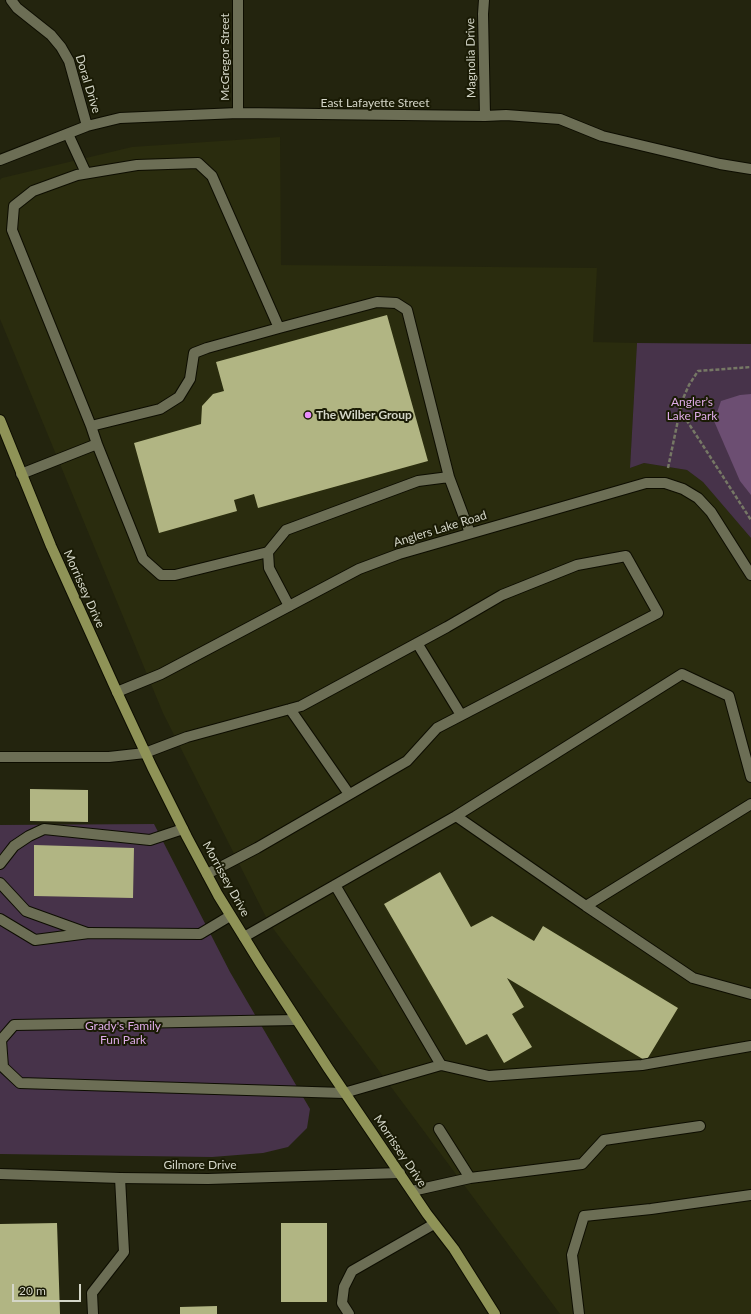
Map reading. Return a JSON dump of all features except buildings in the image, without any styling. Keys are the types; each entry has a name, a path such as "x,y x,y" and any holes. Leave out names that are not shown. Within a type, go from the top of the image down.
{"main road":[{"name":"Morrissey Drive","path":"0,420 51,546 145,753 183,829 230,916 344,1093 434,1224 454,1249 495,1314"}],"street":[{"name":"Doral Drive","path":"11,0 17,8 51,35 61,47 69,61 87,126"},
{"name":"McGregor Street","path":"238,0 238,113"},
{"name":"Magnolia Drive","path":"484,0 485,116"},
{"name":"East Lafayette Street","path":"0,160 87,126 120,118 238,113 506,115 560,120 602,136 720,164 751,169"},
{"path":"68,134 86,173"},
{"path":"279,328 212,176 198,163 137,165 77,174 33,191 14,206 12,230 97,444 143,559 161,575 175,575 268,552 286,530 418,481 449,477"},
{"path":"91,426 160,409 179,397 190,379 194,353 207,348 376,302 396,303 407,310 449,477 470,533"},
{"path":"21,474 97,444"},
{"name":"Anglers Lake Road","path":"117,692 161,674 360,569 399,554 646,483 665,483 683,489 698,498 711,512 751,575"},
{"path":"268,552 269,568 289,606"},
{"path":"0,757 109,758 145,753 188,737 301,706 502,595 577,565 626,556 658,613 437,728 406,760 257,848 208,874"},
{"path":"417,643 461,715"},
{"path":"244,937 456,816 682,674 729,696 751,777"},
{"path":"290,709 349,794"},
{"path":"586,906 751,804"},
{"path":"456,816 693,978 751,994"},
{"path":"0,864 14,846 29,836 44,829 150,840 183,829"},
{"path":"0,883 26,911 89,933"},
{"path":"335,885 441,1066"},
{"path":"0,919 34,940 89,933 200,934 230,916"},
{"path":"297,1020 14,1025 1,1040 3,1067 20,1083 344,1093 441,1066 489,1076 642,1066 751,1046"},
{"path":"412,1191 470,1178 582,1164 604,1140 700,1126"},
{"path":"439,1129 470,1178"},
{"name":"Gilmore Drive","path":"0,1174 208,1179 400,1173"},
{"path":"93,1314 92,1293 124,1252 120,1178"},
{"path":"579,1314 572,1255 584,1216 651,1209 751,1195"},
{"path":"350,1314 342,1303 344,1287 352,1271 434,1224"}],"path":[{"path":"665,483 680,410 689,385 698,371 751,367"},
{"path":"680,410 751,520"}],"shaded area":[{"path":"280,137 281,265 597,268 593,342 637,343 630,468 644,463 687,470 703,482 751,538 751,1314 560,1314 269,923 163,713 0,319 0,180 2,178 132,147"},
{"path":"751,394 751,495 740,481 714,421 721,401 740,395"}],"green space":[{"name":"Angler’s Lake Park","path":"637,343 751,344 751,538 703,482 687,470 644,463 630,468"},
{"name":"Grady's Family Fun Park","path":"154,824 230,972 310,1109 307,1128 288,1147 263,1153 212,1157 0,1154 0,825"}],"place":[{"name":"The Wilber Group","path":"308,415"}]}
